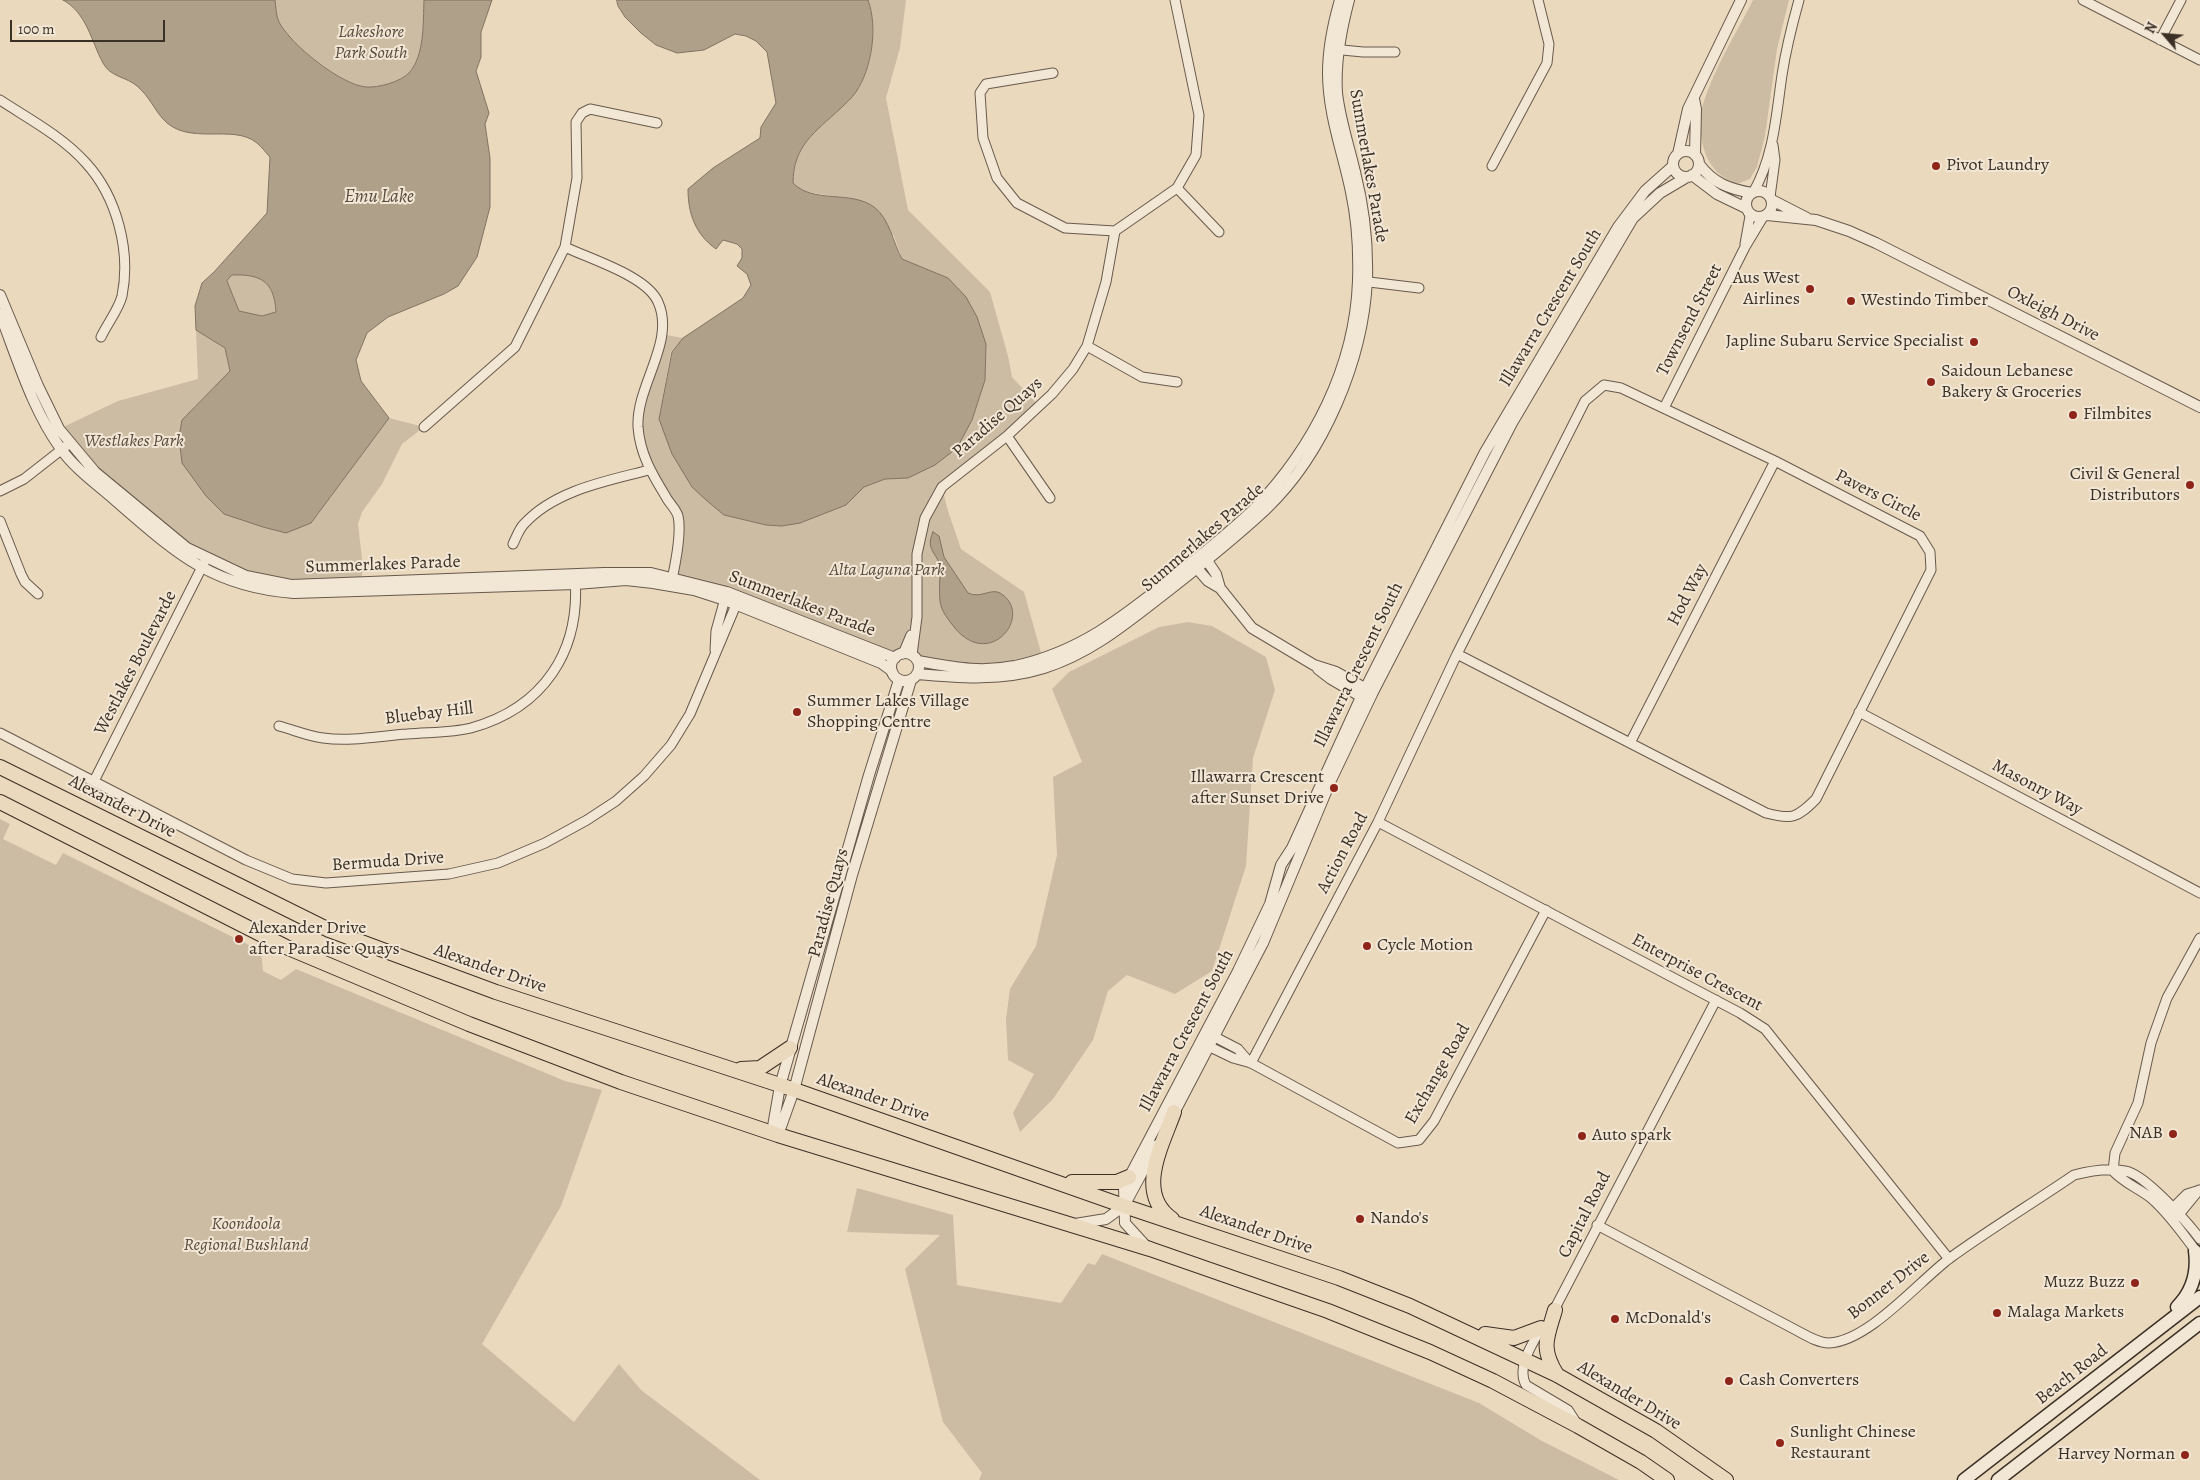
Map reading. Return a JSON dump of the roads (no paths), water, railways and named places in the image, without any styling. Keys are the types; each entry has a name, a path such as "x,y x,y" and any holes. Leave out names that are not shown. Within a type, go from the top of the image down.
{"main road":[{"name":"Alexander Drive","path":"0,767 329,930 496,992 794,1090 1124,1206 1339,1278 1464,1330 1556,1375 1656,1431 1726,1480"},
{"path":"0,802 286,947 469,1024 612,1078 775,1133 1150,1249 1328,1311 1430,1352 1493,1381 1578,1426 1641,1462 1667,1480"},
{"path":"732,1070 760,1068 790,1048"},
{"path":"1174,1112 1154,1169 1152,1188 1160,1210 1181,1225"},
{"path":"1047,1179 1083,1183 1117,1182 1129,1177"},
{"path":"2149,1336 2190,1292 2197,1267 2198,1249"},
{"name":"Beach Road","path":"1964,1480 2200,1297"},
{"path":"1555,1310 1546,1350 1547,1359 1556,1375"},
{"name":"Beach Road","path":"1998,1480 2200,1323"},
{"path":"1464,1330 1506,1338 1524,1336 1541,1328"},
{"path":"2014,1442 2025,1442 2051,1422 2066,1420 2073,1422"}],"street":[{"path":"1053,72 986,84 980,93 983,138 997,178 1017,203 1065,228 1115,231 1178,188 1196,155 1199,115 1175,0"},
{"name":"Summerlakes Parade","path":"899,680 914,677 1005,677 1048,667 1094,646 1109,637 1267,508 1295,474 1320,437 1336,407 1361,328 1364,222 1338,95 1334,49 1340,0"},
{"name":"Summerlakes Parade","path":"1334,49 1349,0"},
{"path":"1492,166 1547,64 1549,44 1538,0"},
{"path":"1678,154 1684,119 1694,100 1701,79 1741,0"},
{"path":"1747,209 1747,200 1763,175 1773,142 1788,40 1799,0"},
{"path":"2083,0 2200,60"},
{"path":"2160,40 2180,0"},
{"path":"1334,49 1363,52 1395,52"},
{"path":"0,100 62,140 87,163 107,193 119,225 125,259 122,297 101,337"},
{"path":"1689,176 1697,171 1696,109 1694,100"},
{"path":"424,427 515,347 565,247 578,178 576,122 582,113 590,109 657,123"},
{"path":"1771,198 1764,192 1752,193 1724,186 1710,177 1697,159 1685,151 1678,154 1674,159 1673,166 1680,175 1689,176 1717,194 1747,209 1754,217 1765,216 1772,208 1771,198 1775,160 1773,142"},
{"name":"Illawarra Crescent South","path":"1150,1249 1126,1227 1124,1187 1211,1035 1270,904 1281,866 1292,848 1495,435 1618,227 1645,191 1673,166"},
{"name":"Illawarra Crescent South","path":"1367,695 1512,423 1626,230 1648,202 1660,192 1689,176"},
{"path":"1178,188 1219,232"},
{"name":"Oxleigh Drive","path":"1771,198 1808,218 1850,231 1918,262 2200,407"},
{"name":"Townsend Street","path":"1745,247 1750,216 1747,209"},
{"name":"Oxleigh Drive","path":"1765,216 1808,218"},
{"name":"Townsend Street","path":"1664,408 1745,247 1765,216"},
{"name":"Paradise Quays","path":"775,1133 794,1090 852,875 914,677 907,657 915,628 917,554 925,518 942,487 1007,436 1052,394 1074,368 1088,346 1106,282 1115,231"},
{"path":"565,247 643,282 658,301 664,323 641,402 638,425 641,448 649,470 678,515 679,529 672,581"},
{"path":"1362,281 1419,288"},
{"name":"Summerlakes Parade","path":"0,295 45,403 66,447"},
{"name":"Summerlakes Parade","path":"0,314 35,405 66,447 204,564 246,576 291,585 575,579 629,572 672,581 726,596 848,644 974,670 1016,666 1072,647 1112,625 1194,566"},
{"path":"1088,346 1142,377 1177,382"},
{"name":"Pavers Circle","path":"1604,385 1621,388 1775,461 1920,536 1930,552 1931,570 1816,799 1804,811 1786,818 1766,813 1457,654 1585,401 1604,385"},
{"path":"1007,436 1050,498"},
{"path":"0,491 24,479 66,447"},
{"name":"Hod Way","path":"1630,743 1775,461"},
{"path":"513,544 523,525 542,509 585,487 649,470"},
{"path":"0,521 25,582 38,594"},
{"path":"1205,557 1216,574 1220,588"},
{"name":"Westlakes Boulevarde","path":"94,781 204,564"},
{"path":"1194,566 1208,581 1220,588 1252,628 1314,665 1336,672 1367,695"},
{"name":"Bluebay Hill","path":"279,726 324,738 348,738 469,728 502,718 528,701 546,684 558,666 571,634 575,579"},
{"name":"Bermuda Drive","path":"714,653 716,631 726,596"},
{"name":"Bermuda Drive","path":"0,733 246,860 292,879 326,883 449,874 498,863 545,843 587,820 616,801 644,776 671,745 701,690 714,653 738,601"},
{"name":"Summerlakes Parade","path":"848,644 892,671"},
{"name":"Action Road","path":"1251,1063 1378,822 1457,654"},
{"path":"899,680 892,671 907,657"},
{"name":"Paradise Quays","path":"775,1133 780,1086 790,1048 869,775 899,680"},
{"name":"Masonry Way","path":"1859,712 2200,892"},
{"path":"869,775 882,779"},
{"name":"Enterprise Crescent","path":"1378,822 1716,1000 1765,1029 1949,1259"},
{"name":"Exchange Road","path":"1205,1045 1251,1063 1398,1143 1419,1140 1434,1121 1546,910"},
{"path":"2113,1171 2115,1152 2138,1103 2151,1044 2167,998 2200,938"},
{"name":"Capital Road","path":"1578,1426 1568,1410 1526,1385 1522,1372 1541,1328 1555,1310 1597,1225 1716,1000"},
{"name":"Exchange Road","path":"1211,1035 1238,1048 1251,1063"},
{"name":"Illawarra Crescent South","path":"1069,1224 1106,1219 1124,1206 1174,1112 1205,1045"},
{"name":"Bonner Drive","path":"1597,1225 1794,1329 1816,1340 1829,1343 1852,1336 1872,1325 1949,1259 2074,1175 2088,1171 2126,1170 2173,1214 2198,1249"},
{"path":"2173,1214 2200,1190"},
{"name":"Bonner Drive","path":"2173,1214 2198,1249"}],"water":[{"name":"Emu Lake","path":"63,0 275,0 279,22 305,52 343,79 356,85 371,87 389,84 400,79 409,73 414,66 421,48 424,0 492,0 481,32 481,57 476,71 489,113 485,124 490,158 490,207 477,257 458,286 444,294 388,317 367,333 356,360 361,381 389,418 311,523 286,533 224,514 206,496 182,463 179,437 182,420 230,371 225,348 196,330 195,306 202,283 267,213 270,157 257,143 247,137 223,134 197,134 173,127 163,119 137,86 106,68 83,20","holes":["232,275 258,278 269,286 275,301 276,312 262,316 239,311 227,281"]},
{"path":"617,0 868,0 873,22 873,35 872,47 862,82 853,96 814,133 801,149 794,170 793,183 811,193 854,199 874,207 888,225 902,259 948,278 966,297 977,317 986,344 985,380 972,420 957,448 935,465 908,478 885,479 864,487 846,505 800,523 782,526 766,525 724,515 692,487 672,454 659,419 672,352 683,338 743,298 751,285 747,274 737,266 742,258 742,249 737,244 723,240 716,249 698,230 691,215 688,189 713,168 760,138 761,127 776,103 767,52 756,41 746,36 735,34 704,50 677,53 656,45 641,33 625,17 618,6"},
{"path":"933,532 939,536 944,557 968,593 977,595 997,592 1010,602 1013,614 1010,625 1004,635 994,642 981,644 968,639 954,627 943,612 940,601 939,564 930,544"}],"place":[{"name":"Pivot Laundry","path":"1936,166"},
{"name":"Aus West Airlines","path":"1810,289"},
{"name":"Westindo Timber","path":"1851,301"},
{"name":"Japline Subaru Service Specialist","path":"1974,342"},
{"name":"Saidoun Lebanese Bakery & Groceries","path":"1931,382"},
{"name":"Filmbites","path":"2073,415"},
{"name":"Civil & General Distributors","path":"2190,485"},
{"name":"Summer Lakes Village Shopping Centre","path":"797,712"},
{"name":"Illawarra Crescent after Sunset Drive","path":"1334,788"},
{"name":"Alexander Drive after Paradise Quays","path":"239,939"},
{"name":"Cycle Motion","path":"1367,946"},
{"name":"NAB","path":"2173,1134"},
{"name":"Auto spark","path":"1582,1136"},
{"name":"Nando's","path":"1360,1219"},
{"name":"Muzz Buzz","path":"2135,1283"},
{"name":"Malaga Markets","path":"1997,1313"},
{"name":"McDonald's","path":"1615,1319"},
{"name":"Cash Converters","path":"1729,1381"},
{"name":"Sunlight Chinese Restaurant","path":"1780,1443"},
{"name":"Harvey Norman","path":"2185,1455"}],"park label":[{"name":"Lakeshore Park South","path":"371,43"},
{"name":"Westlakes Park","path":"134,442"},
{"name":"Alta Laguna Park","path":"887,571"},
{"name":"Koondoola Regional Bushland","path":"246,1235"}]}
